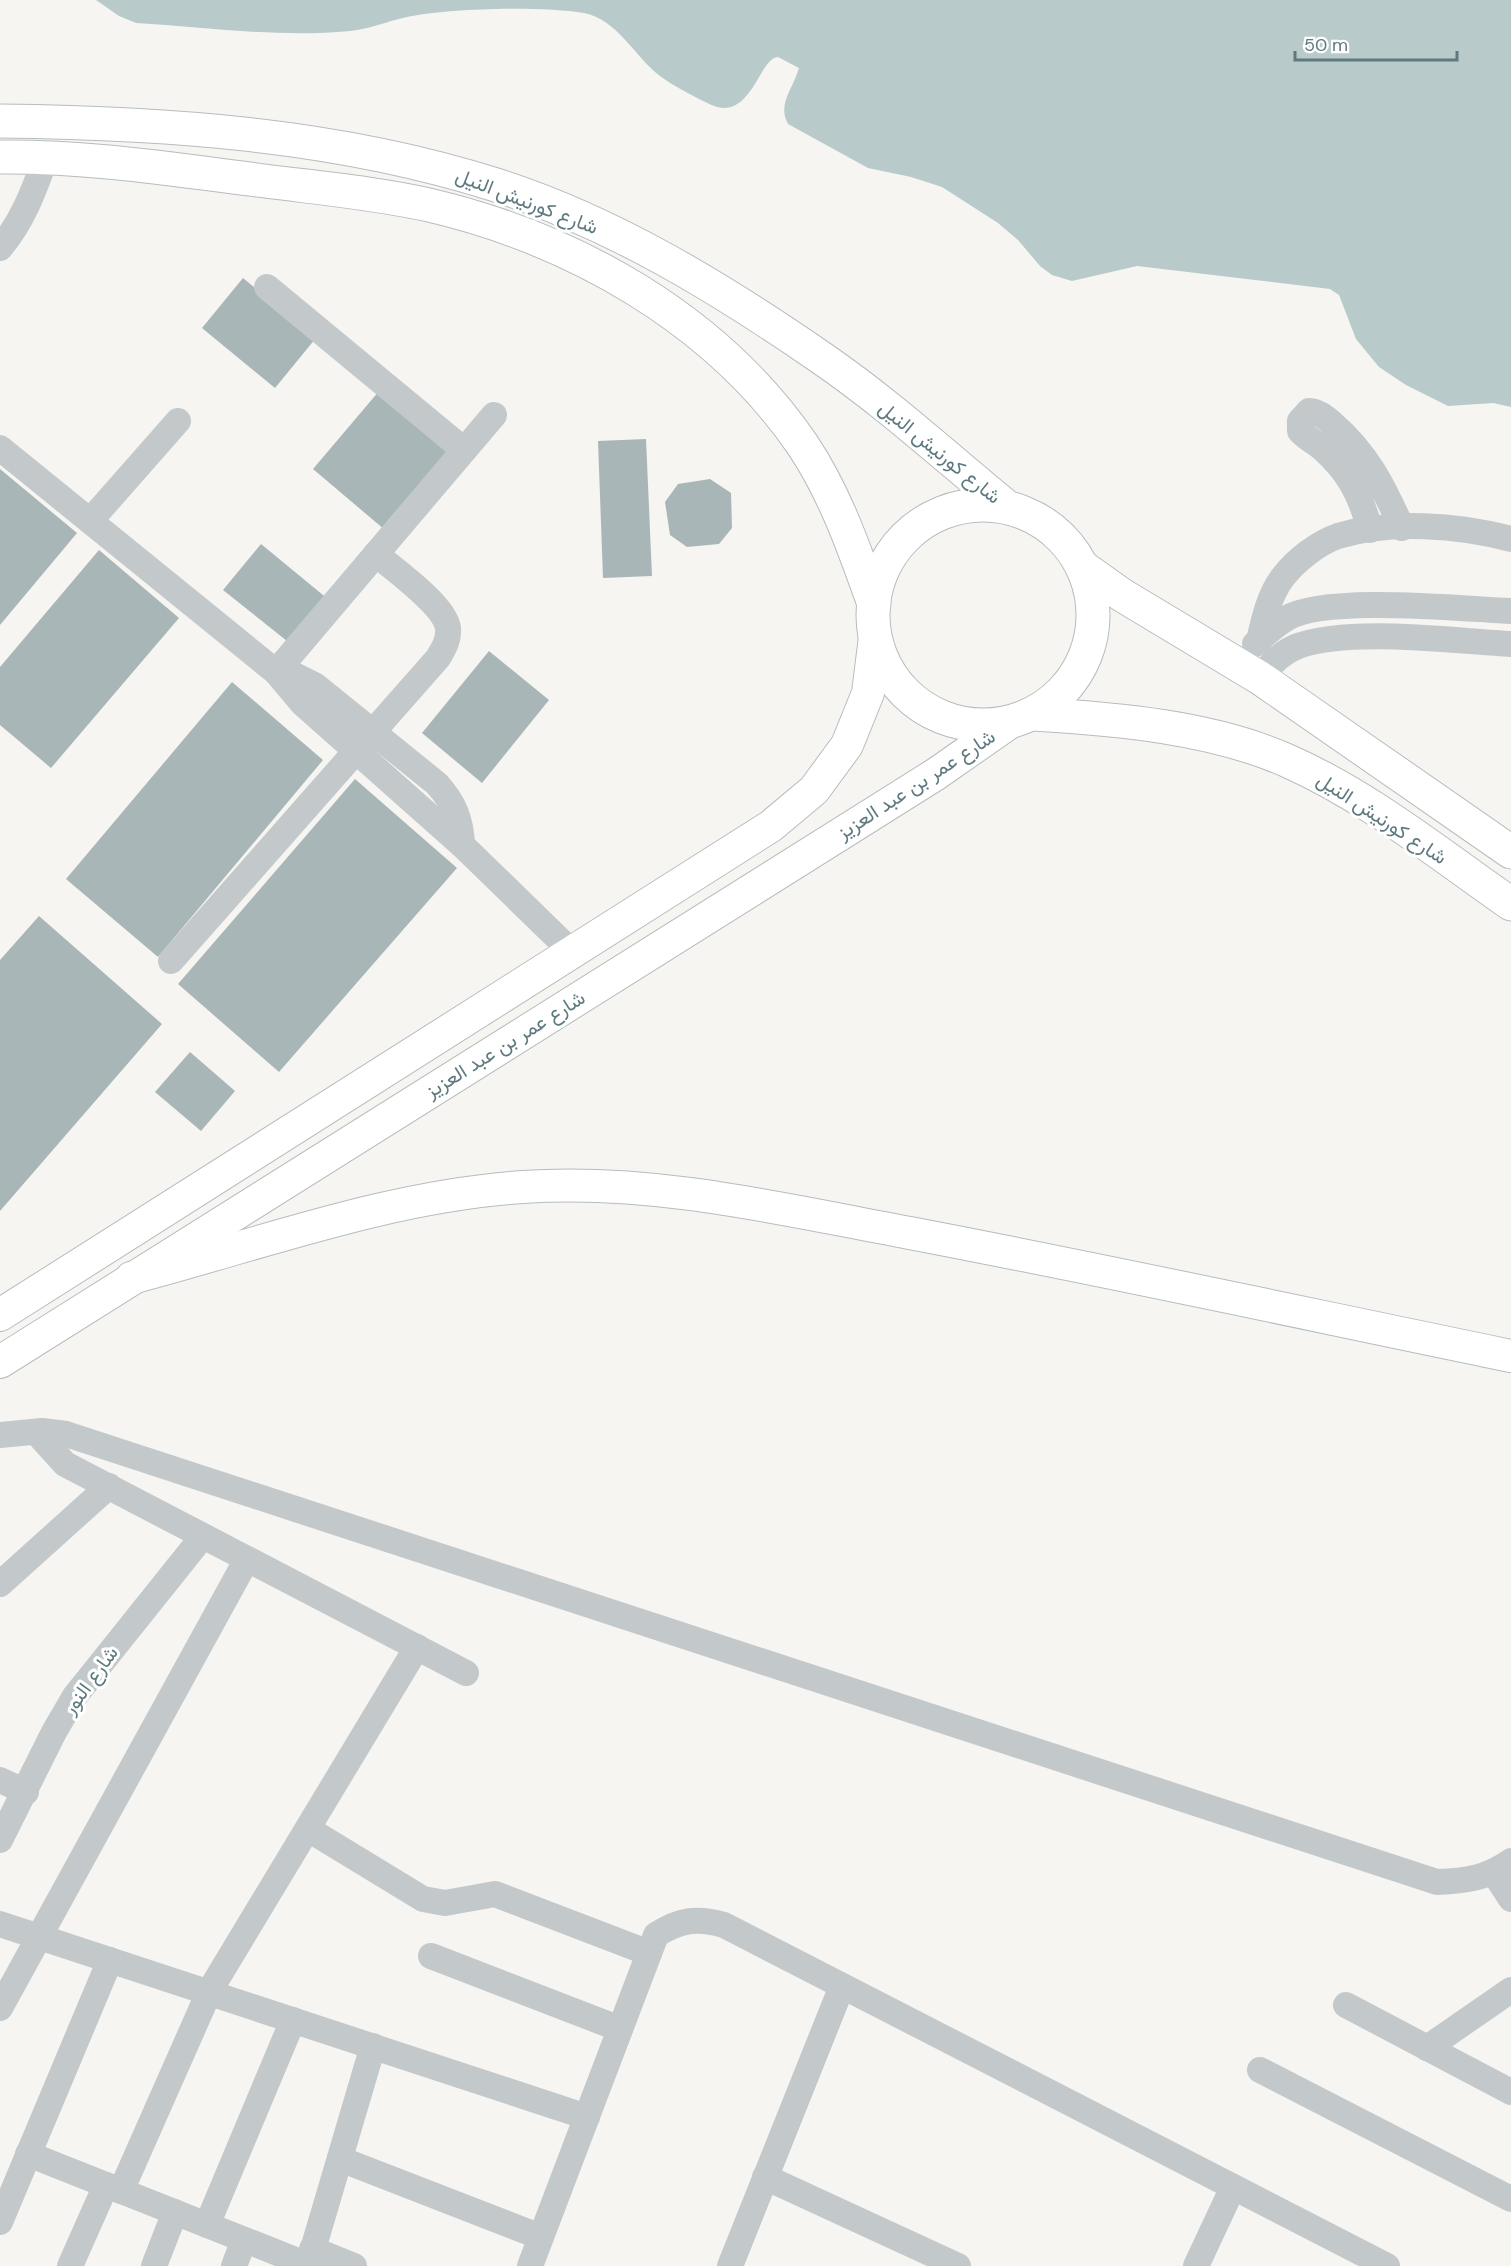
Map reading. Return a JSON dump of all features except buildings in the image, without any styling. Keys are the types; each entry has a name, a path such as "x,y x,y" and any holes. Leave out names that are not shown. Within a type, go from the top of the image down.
{"highway":[{"name":"شارع كورنيش النيل","path":"0,121 118,125 263,136 384,155 442,169 553,207 607,231 718,290 823,358 1007,507"},
{"name":"شارع كورنيش النيل","path":"0,157 46,157 130,164 428,205 495,223 560,249 622,281 681,319 747,376 802,444 845,521 874,604 875,638 885,666 901,690 924,709 951,721 970,725 1021,719 1100,718 1244,745 1287,760 1373,807 1511,904"},
{"path":"874,604 879,581 888,560 902,541 919,526 939,514 961,507 984,505 1007,507 1038,519 1065,540 1084,568 1092,595 1094,624 1088,652 1075,677 1056,698 1021,719"},
{"path":"1084,568 1248,672 1511,852"}],"main road":[{"path":"0,1315 771,826 814,790 847,745 868,693 875,638"},
{"name":"شارع عمر بن عبد العزيز","path":"0,1362 1021,719"},
{"path":"131,1278 334,1220 428,1198 523,1187 621,1185 740,1201 1000,1250 1511,1356"}],"street":[{"path":"0,248 15,230 28,204 46,157"},
{"path":"267,287 464,450"},
{"path":"1370,530 1363,503 1352,481 1336,461 1300,431 1300,421 1309,411 1317,412 1329,420 1363,453 1376,473 1402,528"},
{"path":"276,672 494,415"},
{"path":"90,521 178,420"},
{"path":"0,448 276,672 292,693 355,752 462,845 572,952"},
{"path":"1248,672 1259,641 1266,608 1283,578 1307,553 1336,537 1370,530 1402,528 1479,531 1511,539"},
{"path":"171,961 438,658 447,643 448,625 440,610 376,554"},
{"path":"1259,641 1288,617 1326,608 1380,606 1511,612"},
{"path":"1248,672 1298,646 1327,640 1377,637 1511,644"},
{"path":"276,672 304,678 436,784 452,801 461,822 462,845"},
{"path":"0,1435 53,1431 77,1437 1437,1882 1467,1881 1502,1867 1511,1899"},
{"path":"36,1432 65,1464 466,1673"},
{"path":"0,1584 109,1486"},
{"name":"شارع النور","path":"0,1840 26,1792 54,1731 75,1696 203,1536"},
{"path":"0,2008 248,1559"},
{"path":"70,2266 114,2188 209,1992 417,1647"},
{"path":"0,1780 26,1792"},
{"path":"308,1828 423,1899 445,1903 495,1894 649,1953"},
{"path":"530,2266 656,1935 671,1925 688,1920 706,1920 724,1925 1387,2266"},
{"path":"0,1924 587,2116"},
{"path":"431,1956 620,2029"},
{"path":"0,2222 110,1960"},
{"path":"730,2266 843,1986"},
{"path":"1426,2048 1511,1990"},
{"path":"1346,2006 1511,2092"},
{"path":"207,2225 293,2020"},
{"path":"309,2260 373,2046"},
{"path":"1260,2070 1511,2199"},
{"path":"28,2154 244,2240 309,2260 354,2266"},
{"path":"339,2159 541,2237"},
{"path":"765,2177 958,2266"},
{"path":"1196,2266 1233,2187"},
{"path":"154,2266 175,2212"},
{"path":"234,2266 244,2240"}],"shaded area":[{"path":"96,0 1511,0 1511,407 1493,403 1448,406 1406,385 1379,367 1356,339 1339,295 1330,289 1137,266 1072,281 1052,275 1040,266 1018,240 998,223 942,187 911,177 868,168 788,124 784,110 785,103 799,68 778,57 772,59 767,65 743,99 735,105 722,108 702,101 665,79 651,68 616,31 596,17 584,13 544,9 471,10 407,17 350,31 270,33 136,23 119,16"}]}
